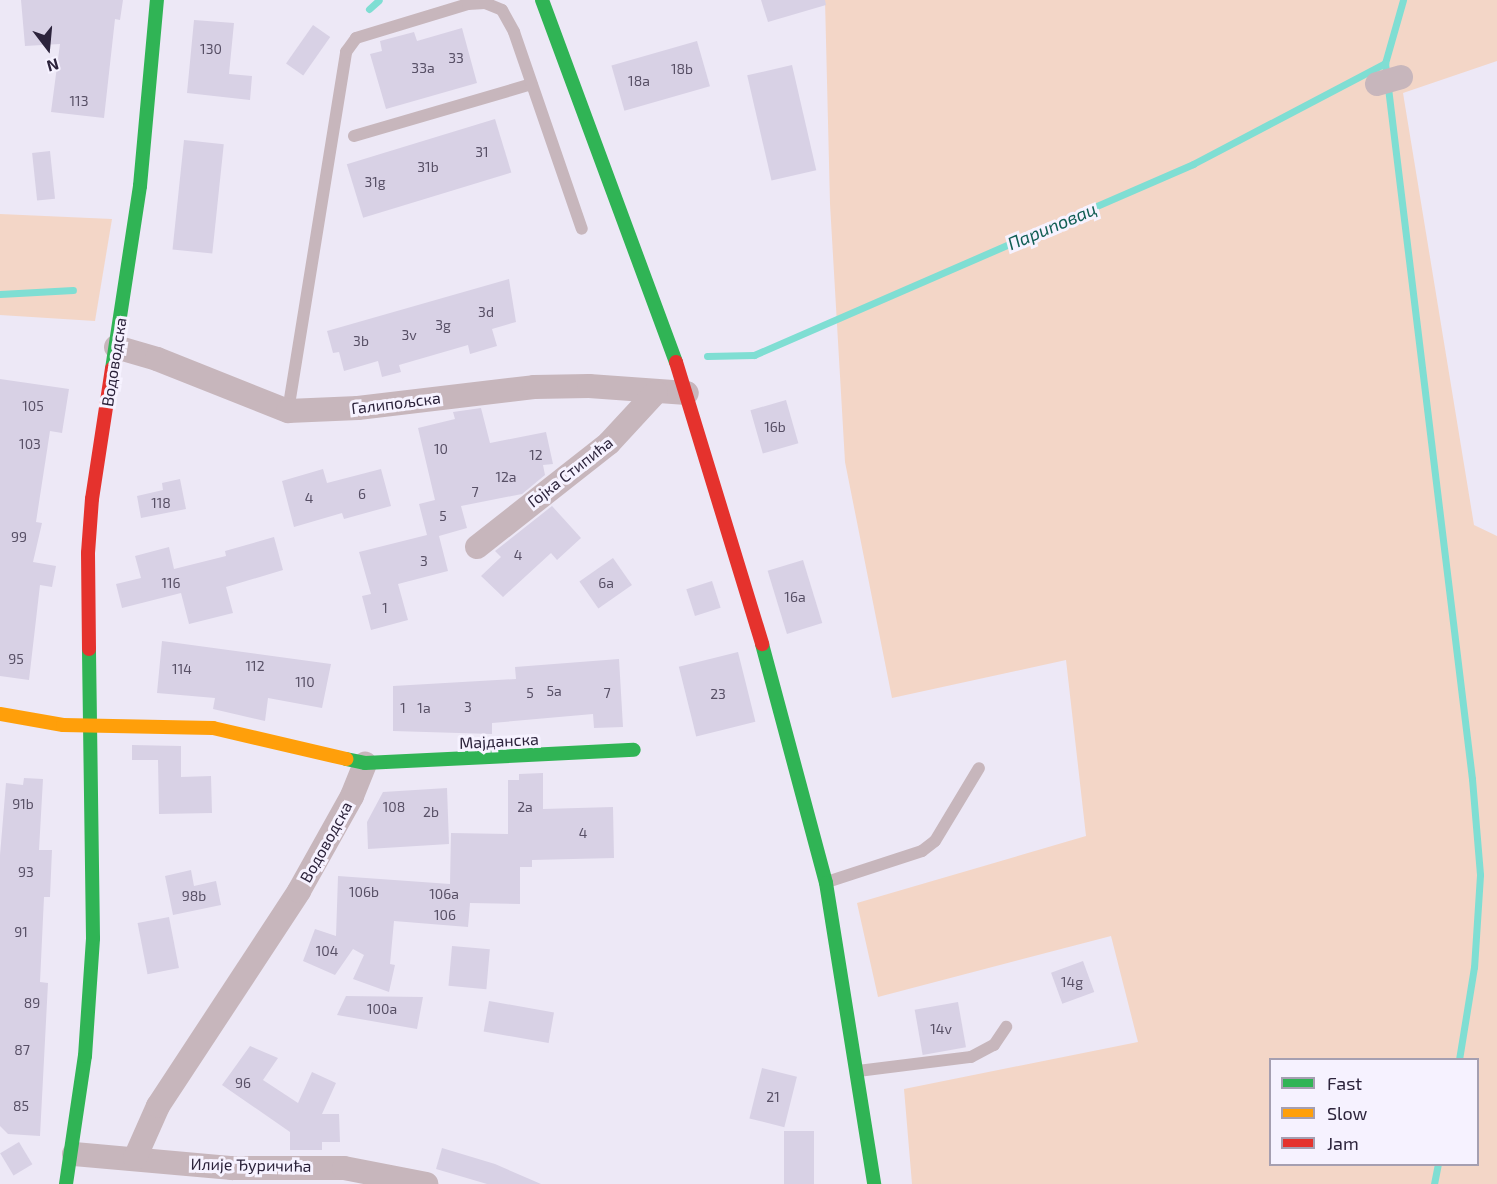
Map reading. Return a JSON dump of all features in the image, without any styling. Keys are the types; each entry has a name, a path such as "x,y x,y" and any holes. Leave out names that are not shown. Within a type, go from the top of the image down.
{"street":[{"name":"Водоводска","path":"66,1184 74,1154 93,938 88,725 88,553 92,499 140,186 157,0"},
{"path":"542,0 687,393 752,603 826,883 858,1071 874,1184"},
{"path":"1377,84 1401,77"},
{"name":"Галипољска","path":"116,347 157,359 288,411 358,408 543,386 687,393"},
{"name":"Гојка Стипића","path":"477,547 609,443 656,392"},
{"path":"0,714 44,724 213,728 365,763"},
{"name":"Мајданска","path":"365,763 634,750"},
{"name":"Водоводска","path":"135,1158 158,1106 300,891 352,796 365,763"},
{"name":"Илије Ђуричића","path":"74,1154 311,1175 369,1170 426,1184"}],"lane":[{"path":"288,411 350,45 356,38 381,28 468,4 484,3 502,10 532,84 582,229"},
{"path":"354,136 532,84"},
{"path":"826,883 922,851 935,840 979,768"},
{"path":"858,1071 971,1057 994,1045 1006,1027"}],"shaded area":[{"path":"825,0 1497,0 1497,61 1403,93 1474,525 1497,536 1497,1184 912,1184 904,1089 1138,1042 1111,936 878,997 857,903 1086,836 1066,660 892,698 845,462 830,204"},
{"path":"0,214 112,219 95,321 0,315"}],"building":[{"path":"21,0 123,0 120,20 115,19 104,118 51,112 60,44 25,46"},
{"path":"761,0 825,0 826,5 768,22"},
{"path":"194,20 234,23 229,74 252,76 250,100 187,93"},
{"path":"313,25 330,37 303,76 286,64"},
{"path":"462,28 477,83 386,109 370,54 382,51 380,41 414,32 417,41"},
{"path":"697,41 710,86 624,111 611,66"},
{"path":"792,65 816,170 771,181 747,75"},
{"path":"495,119 511,173 363,218 347,164"},
{"path":"184,140 224,144 212,254 173,249"},
{"path":"50,151 55,199 37,201 32,153"},
{"path":"509,279 516,322 492,329 497,346 470,354 468,345 399,365 401,372 382,377 378,361 344,371 339,352 333,353 327,331"},
{"path":"0,379 69,389 62,433 50,431 36,522 42,523 33,562 56,566 52,587 40,585 29,680 0,676"},
{"path":"786,400 798,443 763,453 750,410"},
{"path":"481,408 490,443 546,432 553,464 543,465 545,475 522,494 461,506 467,528 439,536 448,571 398,584 408,620 371,630 362,596 371,594 359,552 427,535 419,504 435,500 418,428 455,419 453,412"},
{"path":"323,469 327,483 381,469 391,506 344,519 342,513 294,527 282,481"},
{"path":"180,479 186,509 141,518 137,496 163,490 162,483"},
{"path":"552,506 581,538 557,560 551,553 503,597 481,576 501,557 495,551"},
{"path":"274,537 283,570 226,587 233,613 189,624 181,593 122,608 116,584 141,578 135,556 169,547 174,569 226,556 225,551"},
{"path":"613,558 632,585 598,609 579,582"},
{"path":"803,560 822,623 787,634 768,571"},
{"path":"712,581 721,608 695,616 686,589"},
{"path":"162,641 331,664 322,708 268,698 265,721 213,709 215,698 157,693"},
{"path":"738,652 755,722 696,737 679,667"},
{"path":"619,659 623,727 594,728 593,714 492,723 492,734 393,731 393,686 516,679 515,667"},
{"path":"132,745 181,746 181,777 211,776 212,813 159,814 158,760 132,760"},
{"path":"543,773 543,809 613,807 614,858 532,860 532,867 520,867 520,904 470,903 468,927 394,921 390,964 395,965 389,992 353,979 364,955 353,949 335,975 303,961 315,929 336,936 338,876 450,884 451,833 508,834 508,780 519,780 519,774"},
{"path":"24,778 43,779 39,850 52,850 50,897 44,897 40,982 48,983 40,1136 8,1134 0,1126 0,855 6,783 23,785"},
{"path":"447,788 449,844 368,849 367,822 383,792"},
{"path":"191,870 194,886 216,881 221,905 173,915 165,876"},
{"path":"169,917 179,968 148,974 138,923"},
{"path":"452,946 490,949 486,989 449,986"},
{"path":"1083,961 1094,992 1062,1004 1051,973"},
{"path":"346,996 423,997 417,1029 337,1015"},
{"path":"489,1001 554,1012 549,1043 484,1032"},
{"path":"958,1002 966,1047 923,1055 915,1010"},
{"path":"250,1046 278,1058 263,1080 298,1103 312,1072 336,1083 322,1114 339,1114 340,1142 322,1142 322,1150 290,1150 290,1132 222,1085"},
{"path":"762,1068 797,1077 784,1127 749,1118"},
{"path":"784,1131 814,1131 814,1184 784,1184"},
{"path":"19,1142 32,1164 14,1176 0,1153"},
{"path":"442,1148 495,1164 541,1184 487,1184 436,1169"}],"waterway":[{"path":"369,9 379,0"},
{"path":"1403,0 1385,63 1472,779 1480,875 1474,967 1459,1058"},
{"name":"Париповац","path":"707,356 754,355 1193,164 1385,63"},
{"name":"Париповац","path":"0,294 73,290"},
{"path":"1434,1184 1438,1166"}],"traffic: fast":[{"path":"112,369 140,186 157,0"},
{"path":"542,0 676,362"},
{"path":"762,644 826,883 874,1184"},
{"path":"66,1184 85,1056 93,938 89,649"},
{"path":"346,759 365,763 634,750"}],"traffic: slow":[{"path":"0,714 63,725 213,728 346,759"}],"traffic: jam":[{"path":"676,362 762,644"},
{"path":"89,649 88,553 92,499 112,369"}]}
